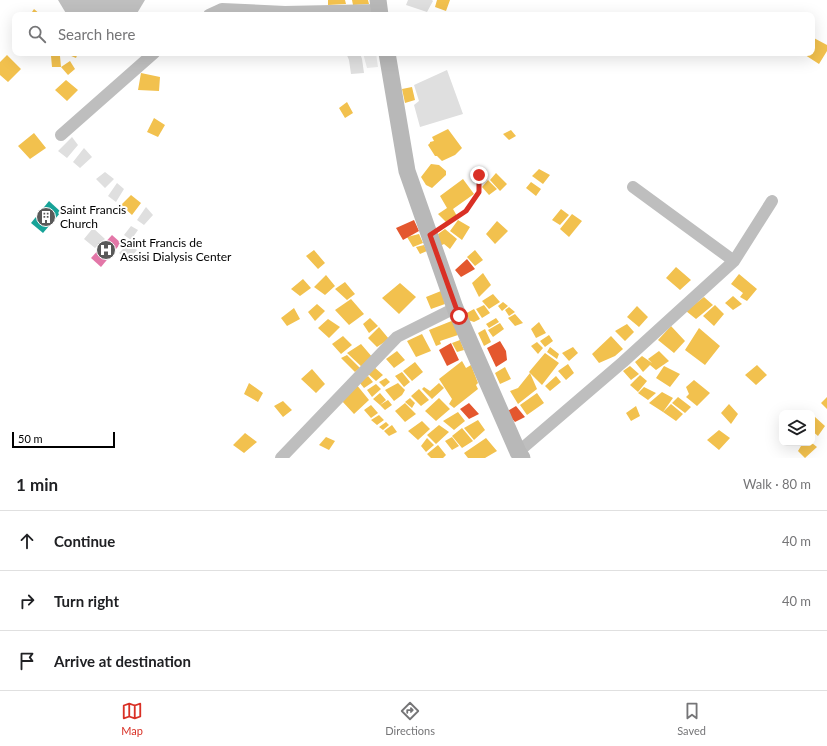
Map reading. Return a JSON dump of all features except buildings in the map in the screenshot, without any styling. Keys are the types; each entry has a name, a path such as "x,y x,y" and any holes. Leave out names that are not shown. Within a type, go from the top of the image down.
{"street":[{"path":"216,12 222,9 285,12 379,8"},
{"path":"61,135 151,56"},
{"path":"388,56 407,170 455,308 520,455 734,261 772,201"},
{"path":"633,187 734,261"},
{"path":"281,458 397,337 455,308"}],"path":[{"path":"430,235 466,211 479,192 479,175"}],"shaded area":[{"path":"58,0 145,0 138,12 65,12"},
{"path":"364,56 376,56 378,67 367,68"}],"place":[{"name":"Saint Francis Church","path":"46,217"},
{"name":"Saint Francis de Assisi Dialysis Center","path":"106,250"}],"route":[{"path":"459,316 430,235 466,211 479,192 479,175"}]}
